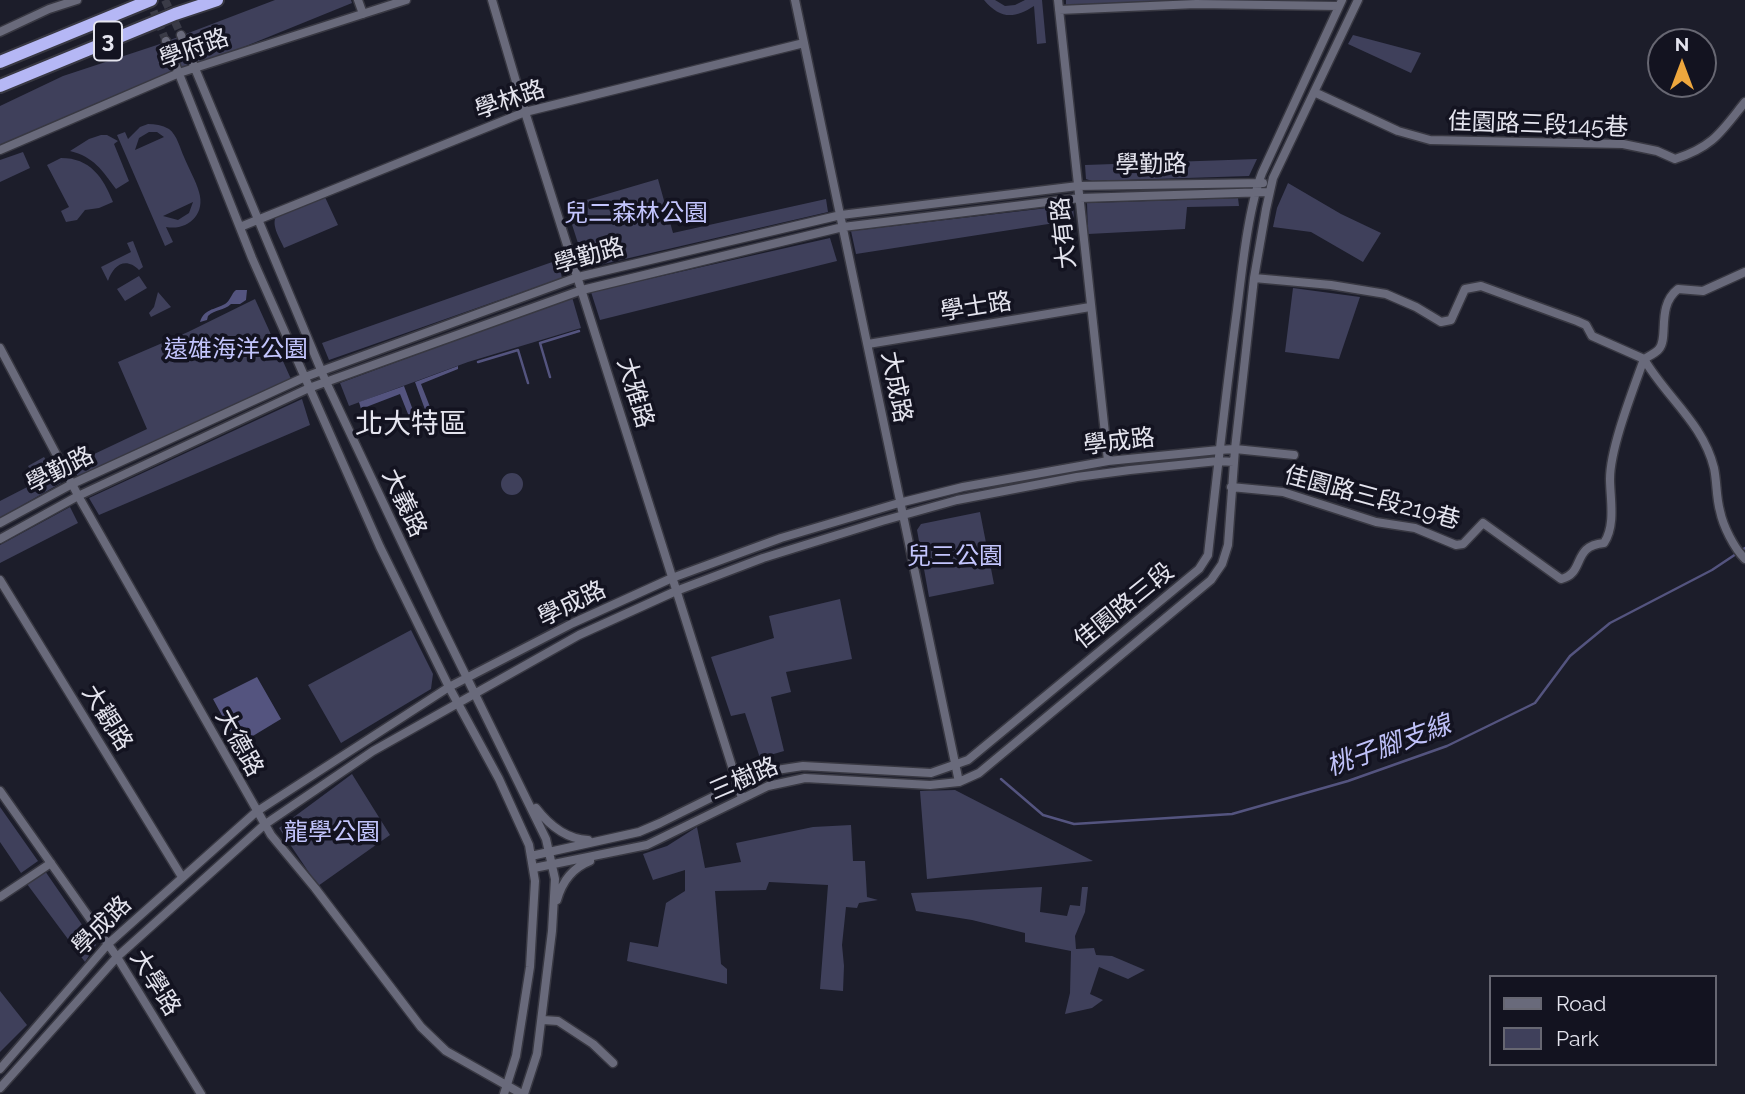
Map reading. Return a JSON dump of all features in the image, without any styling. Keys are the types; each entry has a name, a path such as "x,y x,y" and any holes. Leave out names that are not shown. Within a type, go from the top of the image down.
{"highway":[{"name":"3","path":"0,62 151,0"},
{"name":"3","path":"0,86 163,19 217,0"}],"street":[{"path":"0,32 49,9 77,0"},
{"path":"358,0 363,13"},
{"name":"學府路","path":"0,150 195,67 406,0"},
{"name":"大雅路","path":"492,0 742,798"},
{"name":"大成路","path":"795,0 959,782"},
{"name":"大有路","path":"1058,0 1108,461"},
{"name":"佳園路三段","path":"959,782 979,773 1014,746 1211,580 1222,564 1227,545 1254,278 1270,188 1358,0"},
{"path":"1059,10 1196,4 1341,3"},
{"name":"佳園路三段","path":"531,856 639,832 763,772 785,767 931,773 968,761 1199,569 1208,555 1240,286 1256,192 1341,3"},
{"name":"大義路","path":"181,36 321,371 467,678 526,795 550,852 553,866"},
{"name":"大義路","path":"166,41 240,227 309,388 390,568 449,687 512,804 534,868"},
{"name":"學林路","path":"240,227 525,112 804,43"},
{"name":"佳園路三段145巷","path":"1314,92 1398,131 1430,141 1623,144 1657,151 1675,159 1697,152 1716,138 1745,102"},
{"name":"學勤路","path":"0,523 72,484 305,377 578,276 841,215 1078,186 1259,182 1270,188"},
{"name":"學勤路","path":"0,539 78,496 309,388 582,290 843,227 1080,198 1256,192 1270,188"},
{"path":"1644,359 1659,349 1662,343 1663,320 1671,294 1678,289 1703,291 1745,272"},
{"path":"1254,278 1331,285 1386,294 1441,322 1451,320 1465,289 1480,286 1586,325 1592,336 1644,359 1657,381 1686,412 1706,444 1714,467 1720,512 1738,552 1745,559"},
{"name":"學士路","path":"868,344 1090,307"},
{"name":"大德路","path":"0,348 78,496 264,825 421,1027 446,1051 505,1090 523,1094"},
{"name":"佳園路三段219巷","path":"1231,487 1283,492 1376,522 1415,528 1456,545 1462,544 1483,523 1561,579 1572,574 1586,548 1604,543 1607,538 1611,513 1611,466 1644,359"},
{"name":"學成路","path":"0,1069 108,944 256,812 449,687 573,623 672,578 781,538 899,502 963,487 1108,461 1219,450 1294,455"},
{"name":"學成路","path":"0,1088 117,957 264,825 373,751 579,635 676,591 763,558 957,500 1077,477 1218,461 1234,462"},
{"name":"大觀路","path":"0,580 182,877"},
{"name":"三樹路","path":"534,868 658,841 768,786 805,778 930,785 959,782"},
{"name":"大學路","path":"0,791 117,957 201,1094"},
{"path":"526,795 540,814 565,835 602,841"},
{"path":"552,931 559,891 569,874 580,865 615,851"},
{"path":"0,897 51,863"},
{"path":"523,1094 537,1054 543,1020 552,931 555,879 553,866"},
{"path":"505,1090 516,1056 530,967 534,868"},
{"path":"543,1020 558,1021 593,1044 613,1063"}],"green space":[{"path":"275,0 351,0 352,3 0,150 0,106 63,76 157,45"},
{"path":"984,0 995,0 1005,6 1025,0 1042,0 1046,43 1037,44 1034,6 1014,15 1007,15 996,11"},
{"path":"1066,0 1316,0 1066,6"},
{"path":"1353,35 1421,53 1411,73 1348,44"},
{"path":"156,125 172,132 199,192 200,208 197,214 188,224 166,227 173,242 165,246 117,135 125,132 128,139 140,127","holes":["149,132 157,132 164,137 135,150 139,138","193,202 189,213 178,220 163,216"]},
{"path":"101,135 118,141 114,144 129,181 116,189 102,170 91,161 70,151"},
{"path":"23,152 30,168 0,182 0,160"},
{"path":"61,158 88,165 100,177 113,202 85,210 77,220 66,222 61,211 69,207 47,165"},
{"path":"1257,159 1249,176 1092,181 1086,179 1085,165"},
{"name":"兒二森林公園","path":"658,179 673,233 826,199 828,212 586,268 566,206"},
{"path":"1288,183 1341,214 1381,233 1363,262 1311,232 1273,227 1277,208"},
{"path":"324,195 338,225 284,248 275,226 278,214"},
{"path":"1238,198 1239,206 1187,207 1185,229 1088,234 1087,203"},
{"path":"1073,205 1074,220 856,254 851,231"},
{"path":"830,238 837,261 600,320 591,292"},
{"path":"133,241 143,267 139,270 124,263 116,267 108,281 101,267 131,252 127,243"},
{"path":"558,260 562,278 329,360 322,343"},
{"path":"139,276 147,288 125,301 117,289"},
{"path":"1293,288 1360,297 1339,359 1285,352"},
{"path":"158,292 171,307 151,317 149,313 154,307"},
{"path":"572,297 581,328 468,362 349,406 340,383"},
{"name":"遠雄海洋公園","path":"255,299 291,379 78,477 71,465 147,429 118,362"},
{"path":"302,399 310,425 99,515 89,498"},
{"path":"44,457 61,483 0,518 0,501 37,482 28,466"},
{"path":"512,473 520,476 523,484 520,492 512,495 504,492 501,484 504,476"},
{"path":"70,507 78,523 0,563 0,545"},
{"name":"兒三公園","path":"980,512 994,584 929,597 917,530 921,524"},
{"path":"840,599 852,659 786,672 791,692 771,697 784,751 760,758 745,713 731,716 711,657 774,638 769,616"},
{"path":"411,630 433,674 431,689 341,743 308,685"},
{"name":"龍學公園","path":"352,774 390,835 318,886 279,828"},
{"path":"955,790 1093,861 927,879 920,791"},
{"path":"0,807 38,861 21,873 0,842"},
{"path":"851,825 853,861 865,861 867,897 878,900 859,903 857,908 846,907 842,945 843,991 820,989 828,885 769,882 766,890 715,891 721,964 727,969 727,984 627,961 630,942 658,947 666,903 685,891 685,870 653,880 643,854 667,846 697,827 705,868 741,862 736,843 813,827"},
{"path":"45,871 96,945 85,962 27,884"},
{"path":"1042,887 1040,912 1067,916 1070,905 1080,906 1082,887 1088,887 1085,912 1075,936 1076,949 1094,948 1096,955 1112,956 1145,970 1128,979 1099,967 1090,994 1103,1000 1092,1008 1065,1014 1070,993 1071,951 1025,942 1025,933 972,920 916,911 911,893"},
{"path":"0,991 27,1025 0,1052"}],"shaded area":[{"path":"236,290 247,290 246,300 214,312 207,320 200,322 207,312 225,304"},
{"path":"458,366 458,369 421,384 432,412 427,415 415,382"},
{"path":"404,386 417,421 412,424 400,394 361,409 359,402"},
{"path":"257,677 281,719 238,745 213,699"}],"waterway":[{"path":"550,377 540,343 579,331"},
{"path":"478,362 518,350 528,383"},
{"name":"桃子腳支線","path":"1001,779 1043,815 1074,824 1232,814 1348,781 1447,746 1535,703 1570,656 1610,623 1712,570 1745,548"}],"tunnel":[{"path":"149,0 166,41"},
{"path":"165,0 181,35"}],"district":[{"name":"北大特區","path":"411,425"}]}
